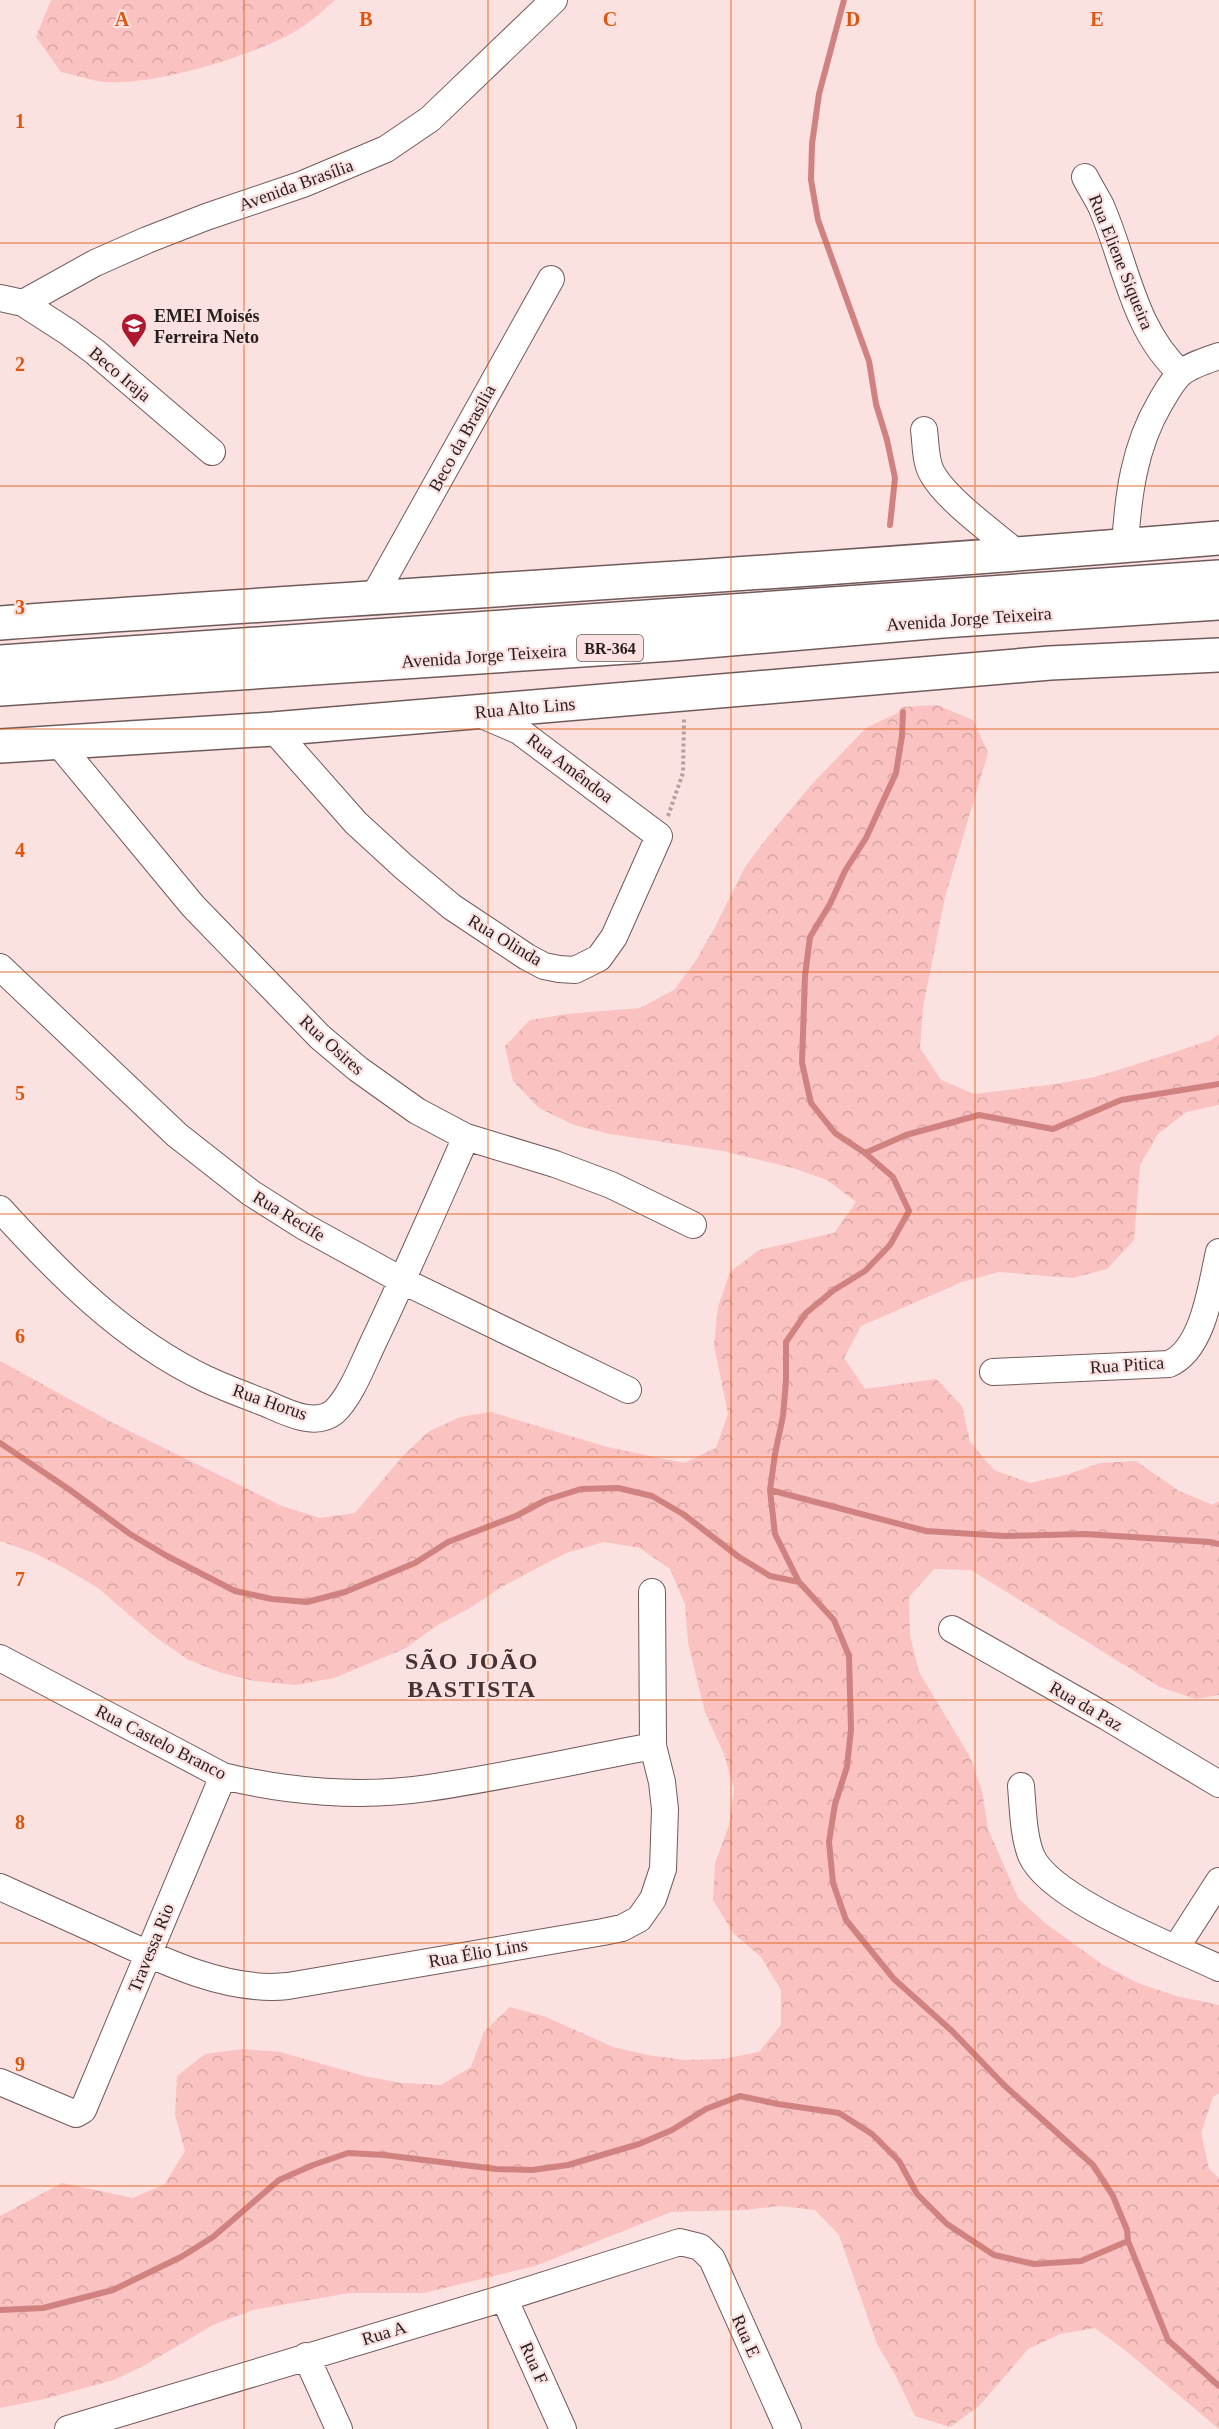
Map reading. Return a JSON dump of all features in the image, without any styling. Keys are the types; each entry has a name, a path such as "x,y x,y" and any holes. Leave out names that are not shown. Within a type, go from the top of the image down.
{"main road":[{"path":"0,623 374,596 747,574 1219,538"},
{"path":"1110,585 1219,566"},
{"name":"Avenida Jorge Teixeira","path":"0,662 1219,577"},
{"name":"Avenida Jorge Teixeira","path":"0,689 672,644 942,621 1219,603"},
{"name":"Rua Alto Lins","path":"0,746 273,729 1050,663 1219,655"}],"street":[{"name":"Avenida Brasília","path":"11,300 147,240 303,184 386,149 430,119 554,0"},
{"name":"Rua Eliene Siqueira","path":"1085,177 1101,206 1139,314 1164,356 1181,373"},
{"name":"Beco da Brasília","path":"374,596 551,279"},
{"name":"Beco Iraja","path":"11,300 49,319 95,352 212,452"},
{"path":"1125,546 1135,461 1143,437 1167,392 1181,373 1219,356"},
{"path":"924,430 927,461 932,475 963,507 1018,554"},
{"name":"Rua Amêndoa","path":"474,712 503,722 519,731 659,836"},
{"name":"Rua Olinda","path":"273,729 356,823 404,867 452,907 544,966 575,970 591,963 603,953 621,922 659,836"},
{"name":"Rua Osires","path":"58,743 193,906 320,1037 378,1085 417,1111 466,1137 555,1164 611,1185 693,1225"},
{"name":"Rua Recife","path":"0,967 168,1127 251,1193 303,1226 403,1281 628,1390"},
{"name":"Rua Horus","path":"0,1209 66,1279 108,1316 153,1349 205,1379 296,1415 325,1416 338,1408 355,1380 403,1281 466,1137"},
{"name":"Rua Pitica","path":"993,1372 1169,1364 1178,1360 1192,1346 1199,1328 1216,1280 1219,1252"},
{"name":"Rua Élio Lins","path":"0,1887 148,1954 216,1978 245,1985 274,1987 622,1928 639,1919 645,1911 653,1899 663,1869 665,1809 662,1782 653,1746 652,1592"},
{"name":"Rua da Paz","path":"952,1629 1219,1784"},
{"name":"Rua Castelo Branco","path":"0,1658 223,1776 254,1784 329,1791 373,1792 426,1789 653,1746"},
{"name":"Travessa Rio","path":"0,2082 76,2114 80,2114 87,2105 223,1776"},
{"path":"1021,1786 1026,1834 1032,1855 1049,1879 1113,1919 1219,1968"},
{"path":"1176,1948 1219,1881"},
{"name":"Rua A","path":"68,2429 128,2421 306,2356 504,2298 680,2242 700,2247"},
{"name":"Rua E","path":"700,2247 712,2259 788,2429"},
{"name":"Rua F","path":"504,2298 563,2429"},
{"path":"306,2356 339,2429"}],"path":[{"path":"659,836 679,789 683,773 687,694"}],"green space":[{"path":"51,0 335,0 297,30 244,54 172,75 126,82 106,82 61,72 36,37"},
{"path":"937,705 973,720 988,753 945,897 923,1007 920,1048 941,1080 974,1094 1056,1084 1095,1077 1211,1040 1219,1034 1219,1105 1186,1112 1158,1134 1140,1165 1134,1240 1107,1269 1072,1278 999,1272 962,1282 861,1326 844,1358 865,1389 936,1379 962,1406 970,1442 994,1470 1030,1483 1066,1475 1100,1463 1136,1461 1179,1491 1213,1505 1219,1501 1219,1695 1196,1699 1160,1687 971,1570 934,1569 909,1597 910,1636 919,1672 970,1757 982,1791 988,1829 1018,1898 1045,1923 1103,1965 1138,1983 1176,1996 1219,2005 1219,2093 1213,2097 1201,2133 1209,2169 1219,2178 1219,2429 1125,2350 1095,2328 1060,2334 1028,2349 979,2406 950,2427 915,2416 896,2376 877,2344 839,2235 815,2210 780,2206 744,2210 671,2212 535,2266 424,2293 349,2293 253,2310 213,2325 145,2365 114,2380 0,2408 0,2216 62,2183 133,2198 165,2184 185,2151 175,2115 177,2076 205,2054 243,2049 280,2052 364,2076 401,2083 441,2085 471,2067 484,2032 510,2007 546,2017 613,2047 647,2055 685,2060 723,2059 759,2052 781,2025 781,1990 761,1957 733,1933 713,1900 715,1864 729,1825 734,1789 724,1754 705,1712 688,1643 685,1604 670,1569 640,1548 604,1542 566,1553 503,1586 470,1608 436,1626 406,1648 334,1678 295,1685 254,1681 219,1672 187,1659 154,1636 98,1588 68,1570 34,1553 0,1541 0,1361 113,1423 282,1506 320,1518 355,1513 402,1457 428,1432 460,1417 491,1412 607,1447 684,1463 716,1448 728,1414 714,1345 718,1307 730,1272 759,1250 834,1233 856,1202 827,1180 793,1168 723,1151 610,1134 574,1125 539,1108 513,1081 505,1046 530,1020 566,1014 640,1008 674,990 695,962 713,931 745,867 813,783 866,728 898,713 901,707"}],"waterway":[{"path":"844,0 819,94 812,144 811,180 818,220 869,361 876,404 895,478 890,525"},
{"path":"903,712 896,773 866,838 845,871 830,904 810,937 805,976 802,1063 811,1103 835,1133 865,1153 893,1177 909,1211 890,1245 865,1271 834,1290 806,1313 786,1342 783,1416 770,1490 775,1534 799,1582 834,1620 849,1656 851,1729 847,1767 835,1804 829,1842 833,1883 846,1920 894,1979 952,2031 1005,2086 1093,2165 1113,2196 1127,2230 1128,2241 1168,2340 1219,2386"},
{"path":"865,1153 906,1135 979,1115 1053,1129 1121,1100 1219,1084"},
{"path":"0,1443 130,1534 167,1556 235,1591 272,1599 307,1602 345,1592 415,1563 448,1542 516,1516 546,1500 581,1489 618,1488 652,1496 683,1514 739,1557 770,1576 799,1582"},
{"path":"770,1490 926,1531 1005,1536 1085,1534 1219,1544"},
{"path":"0,2310 43,2308 113,2290 181,2257 213,2237 279,2180 348,2153 384,2155 496,2169 532,2170 568,2165 639,2144 672,2130 706,2109 740,2096 839,2113 872,2134 899,2161 917,2194 947,2224 994,2255 1034,2264 1081,2261 1128,2241"}],"place":[{"name":"EMEI Moisés Ferreira Neto","path":"134,349"}],"district":[{"name":"SÃO JOÃO BASTISTA","path":"472,1675"}]}
